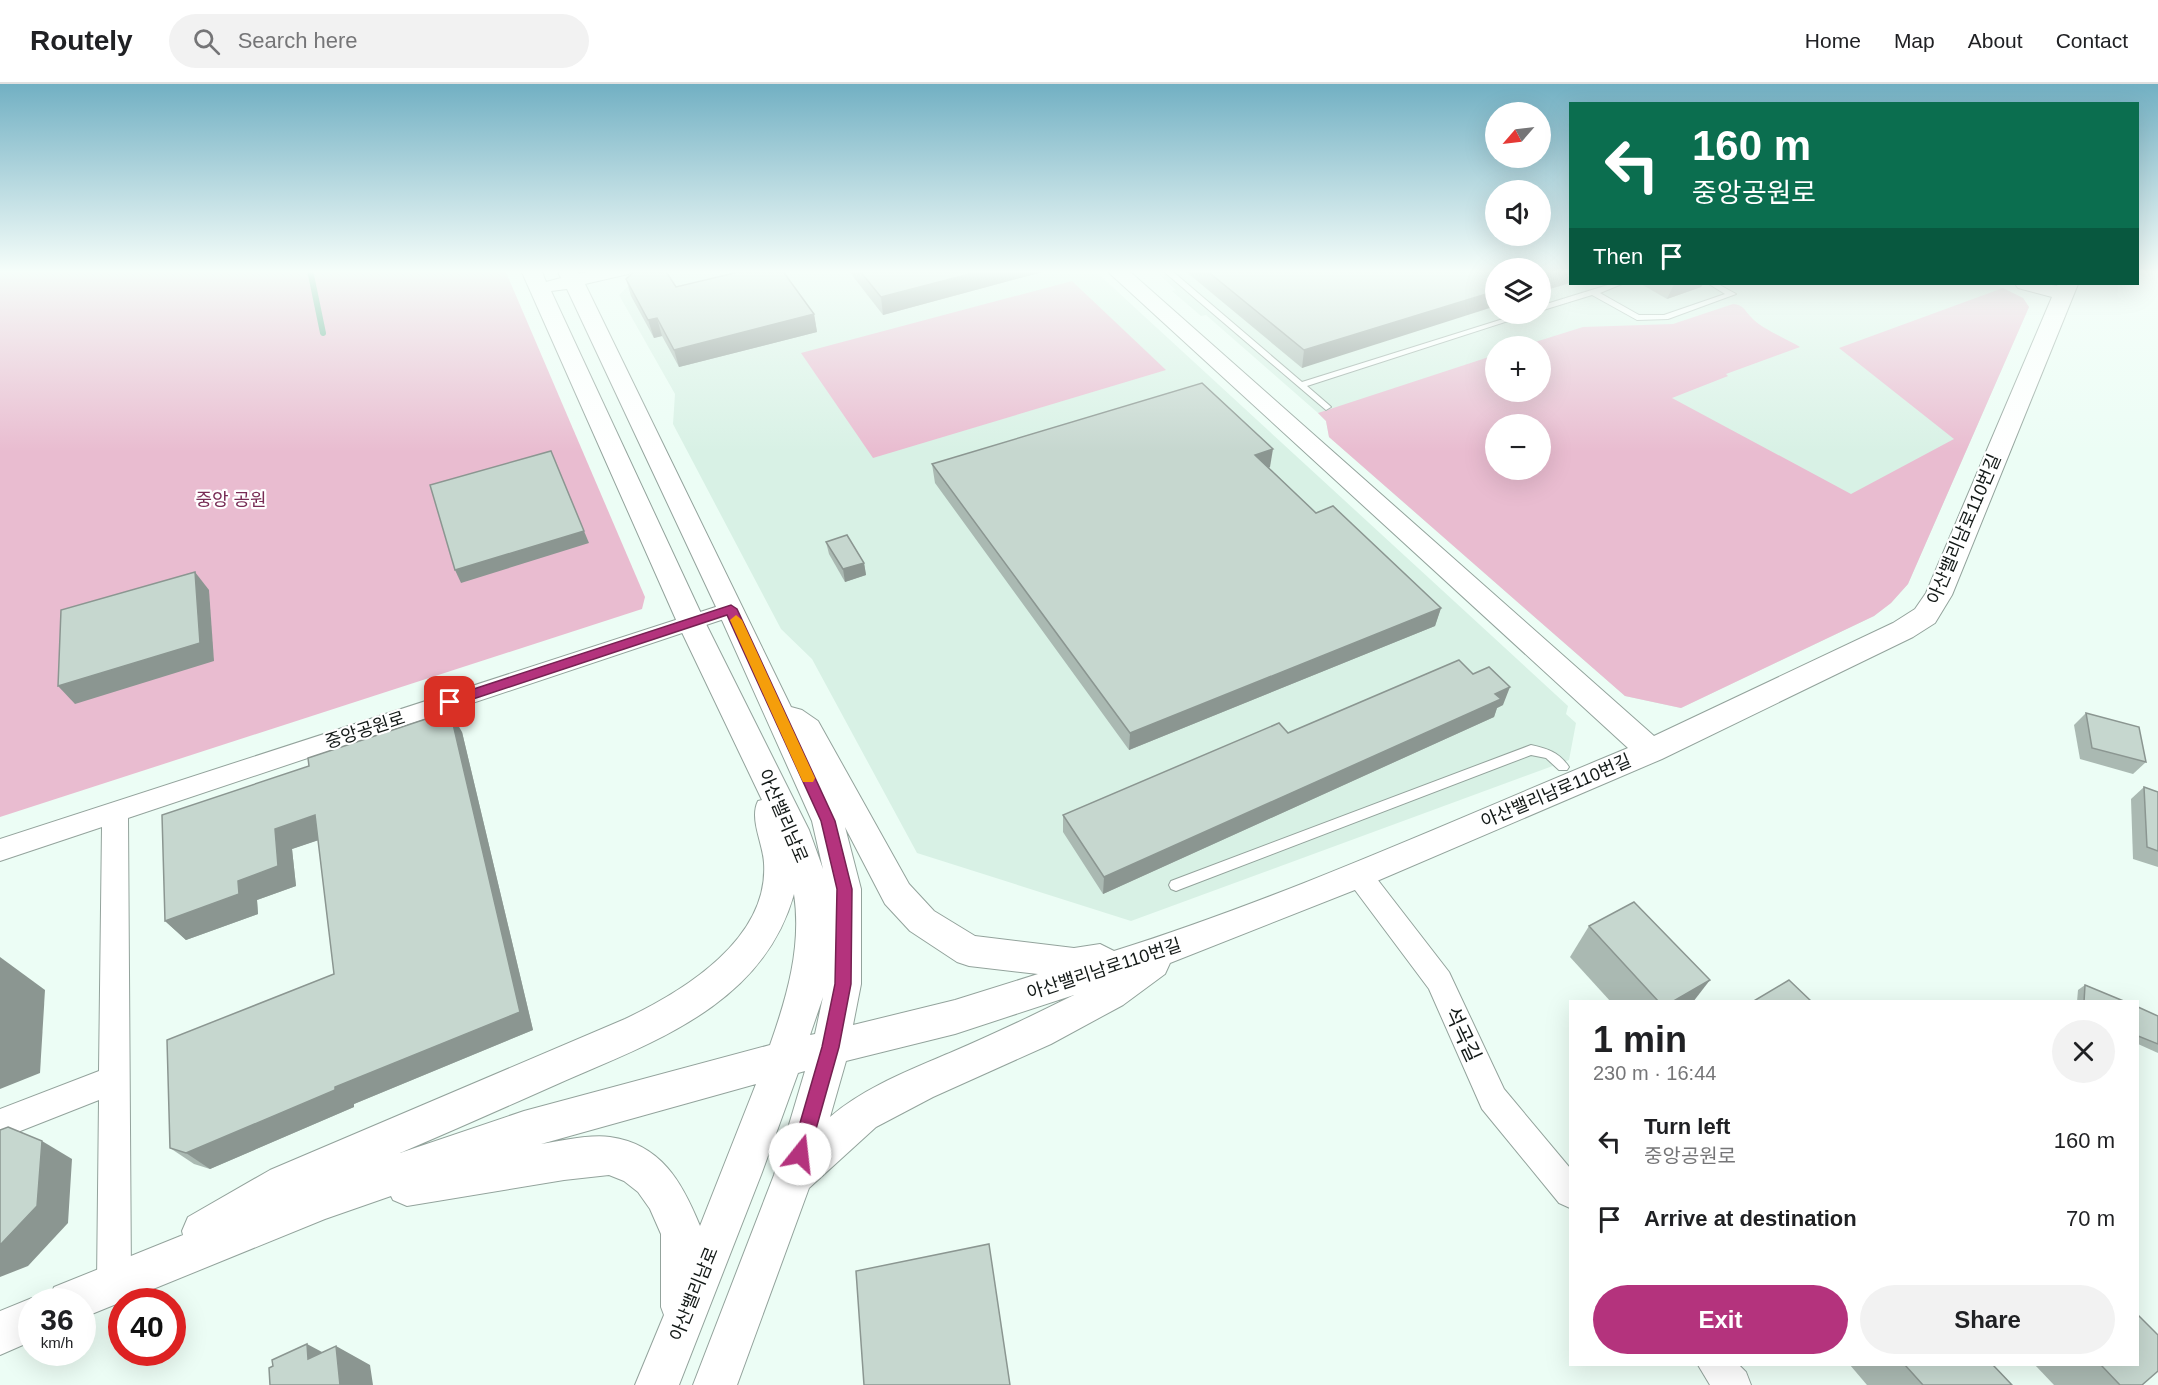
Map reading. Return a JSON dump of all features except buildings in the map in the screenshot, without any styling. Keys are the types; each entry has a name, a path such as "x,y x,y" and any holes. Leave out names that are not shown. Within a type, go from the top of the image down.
{"street":[{"name":"아산밸리남로","path":"559,331 691,622 793,830 808,874 813,906 813,939 806,993 784,1059 657,1385"},
{"name":"아산밸리남로","path":"599,331 731,609 828,821 844,889 843,984 831,1047 794,1175 716,1385"},
{"path":"1184,331 1651,751"},
{"name":"아산밸리남로110번길","path":"324,1199 524,1131 784,1059 955,1017 1177,946 1359,874 1651,751 1904,630 1925,616 1939,596 2049,331"},
{"name":"중앙공원로","path":"0,850 731,609"},
{"path":"774,704 807,729 897,894 921,921 969,951 1074,963 1177,946"},
{"path":"114,1282 284,1184 661,1020 694,1002 724,978 740,962 758,937 771,913 779,890 781,869 760,763"},
{"path":"114,1282 115,812"},
{"name":"석곡길","path":"1359,874 1439,981 1493,1099 1569,1191"},
{"path":"794,1175 861,1114 920,1084 1038,1032 1110,994 1177,946"},
{"path":"0,1124 115,1079"},
{"path":"96,1290 324,1199 564,1160 609,1156 636,1165 652,1178 664,1195 682,1232 682,1324"},
{"path":"0,1332 18,1324"},
{"path":"1717,1366 1733,1385"}],"lane":[{"path":"1237,331 1326,407"},
{"path":"1300,385 1473,331"},
{"path":"1176,885 1531,750 1550,754 1563,767"}],"shaded area":[{"path":"639,331 1160,331 1568,706 1566,714 1576,723 1569,760 1131,921 917,853 812,659 781,629 673,424 675,394"},
{"path":"1224,331 2019,331 1908,584 1891,603 1874,616 1681,708 1625,696 1329,437 1326,421"}],"green space":[{"name":"중앙 공원","path":"0,331 531,331 645,597 642,609 0,817"},
{"path":"885,331 1125,331 1166,370 873,458 801,353"},
{"path":"1571,331 1770,331 1800,347 1726,374 1728,376 1672,398 1851,494 1954,439 1839,348 1886,331 2019,331 1908,584 1891,603 1874,616 1681,708 1625,696 1329,437 1326,421 1318,413 1485,358 1485,402 1551,402 1551,337"}],"slow traffic":[{"path":"736,620 808,778"}],"route":[{"path":"450,702 731,609 828,821 844,889 843,984 831,1047 800,1154"}]}
